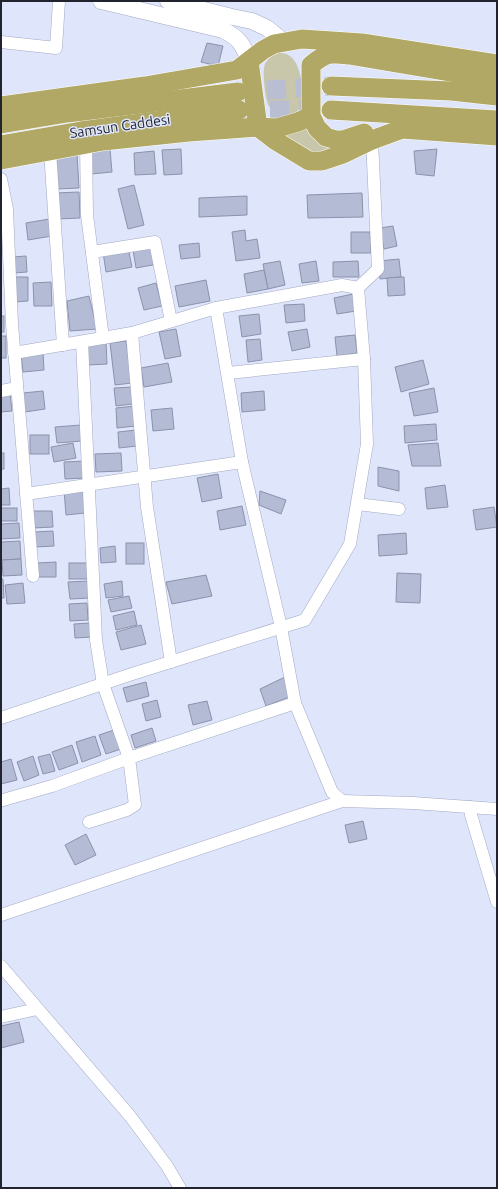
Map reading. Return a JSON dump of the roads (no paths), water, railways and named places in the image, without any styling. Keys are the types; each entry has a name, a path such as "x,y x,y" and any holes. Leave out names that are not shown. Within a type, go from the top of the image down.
{"highway":[{"path":"1,106 145,86 237,70 263,50 274,44 302,40 362,43 497,64"},
{"path":"284,42 293,48 311,65 311,116 317,128 326,137 343,140 370,131 372,140"},
{"path":"311,65 321,57 330,53 497,80"},
{"path":"249,61 258,127 276,141 309,160 322,161 343,154 372,140 402,129 497,136"},
{"path":"331,86 451,91 497,96"},
{"name":"Samsun Caddesi","path":"1,124 67,113 239,101 1,145"},
{"path":"331,110 497,120"},
{"path":"1,160 103,141 189,132 258,127 277,128 298,122 311,116"}],"main road":[{"path":"101,1 222,30 233,35 239,40 245,47 249,61"},
{"path":"168,1 252,21 267,28 284,42"}],"street":[{"path":"1,42 56,48 58,1"},
{"path":"14,353 132,333 216,308 342,286 358,288 378,270 372,140"},
{"path":"86,144 87,215 103,338"},
{"path":"50,151 63,345"},
{"path":"1,179 7,209 14,353 33,576"},
{"path":"92,252 155,242 171,321"},
{"path":"1,718 305,620 350,544 367,444 364,359 358,288"},
{"path":"216,308 242,462 281,628 295,703 332,792 342,801"},
{"path":"132,333 147,507 171,662"},
{"path":"82,342 96,640 103,684 129,758 135,806 89,822"},
{"path":"228,373 364,359"},
{"path":"1,391 17,388"},
{"path":"26,494 242,462"},
{"path":"357,504 399,509"},
{"path":"3,800 52,786 129,758 295,703"},
{"path":"1,915 342,801 413,802 497,809"},
{"path":"470,807 471,816 497,902"},
{"path":"1,966 130,1116 167,1166 180,1188"},
{"path":"1,1017 37,1009"}],"tunnel":[{"path":"238,92 331,86"},
{"path":"241,110 331,110"}]}
